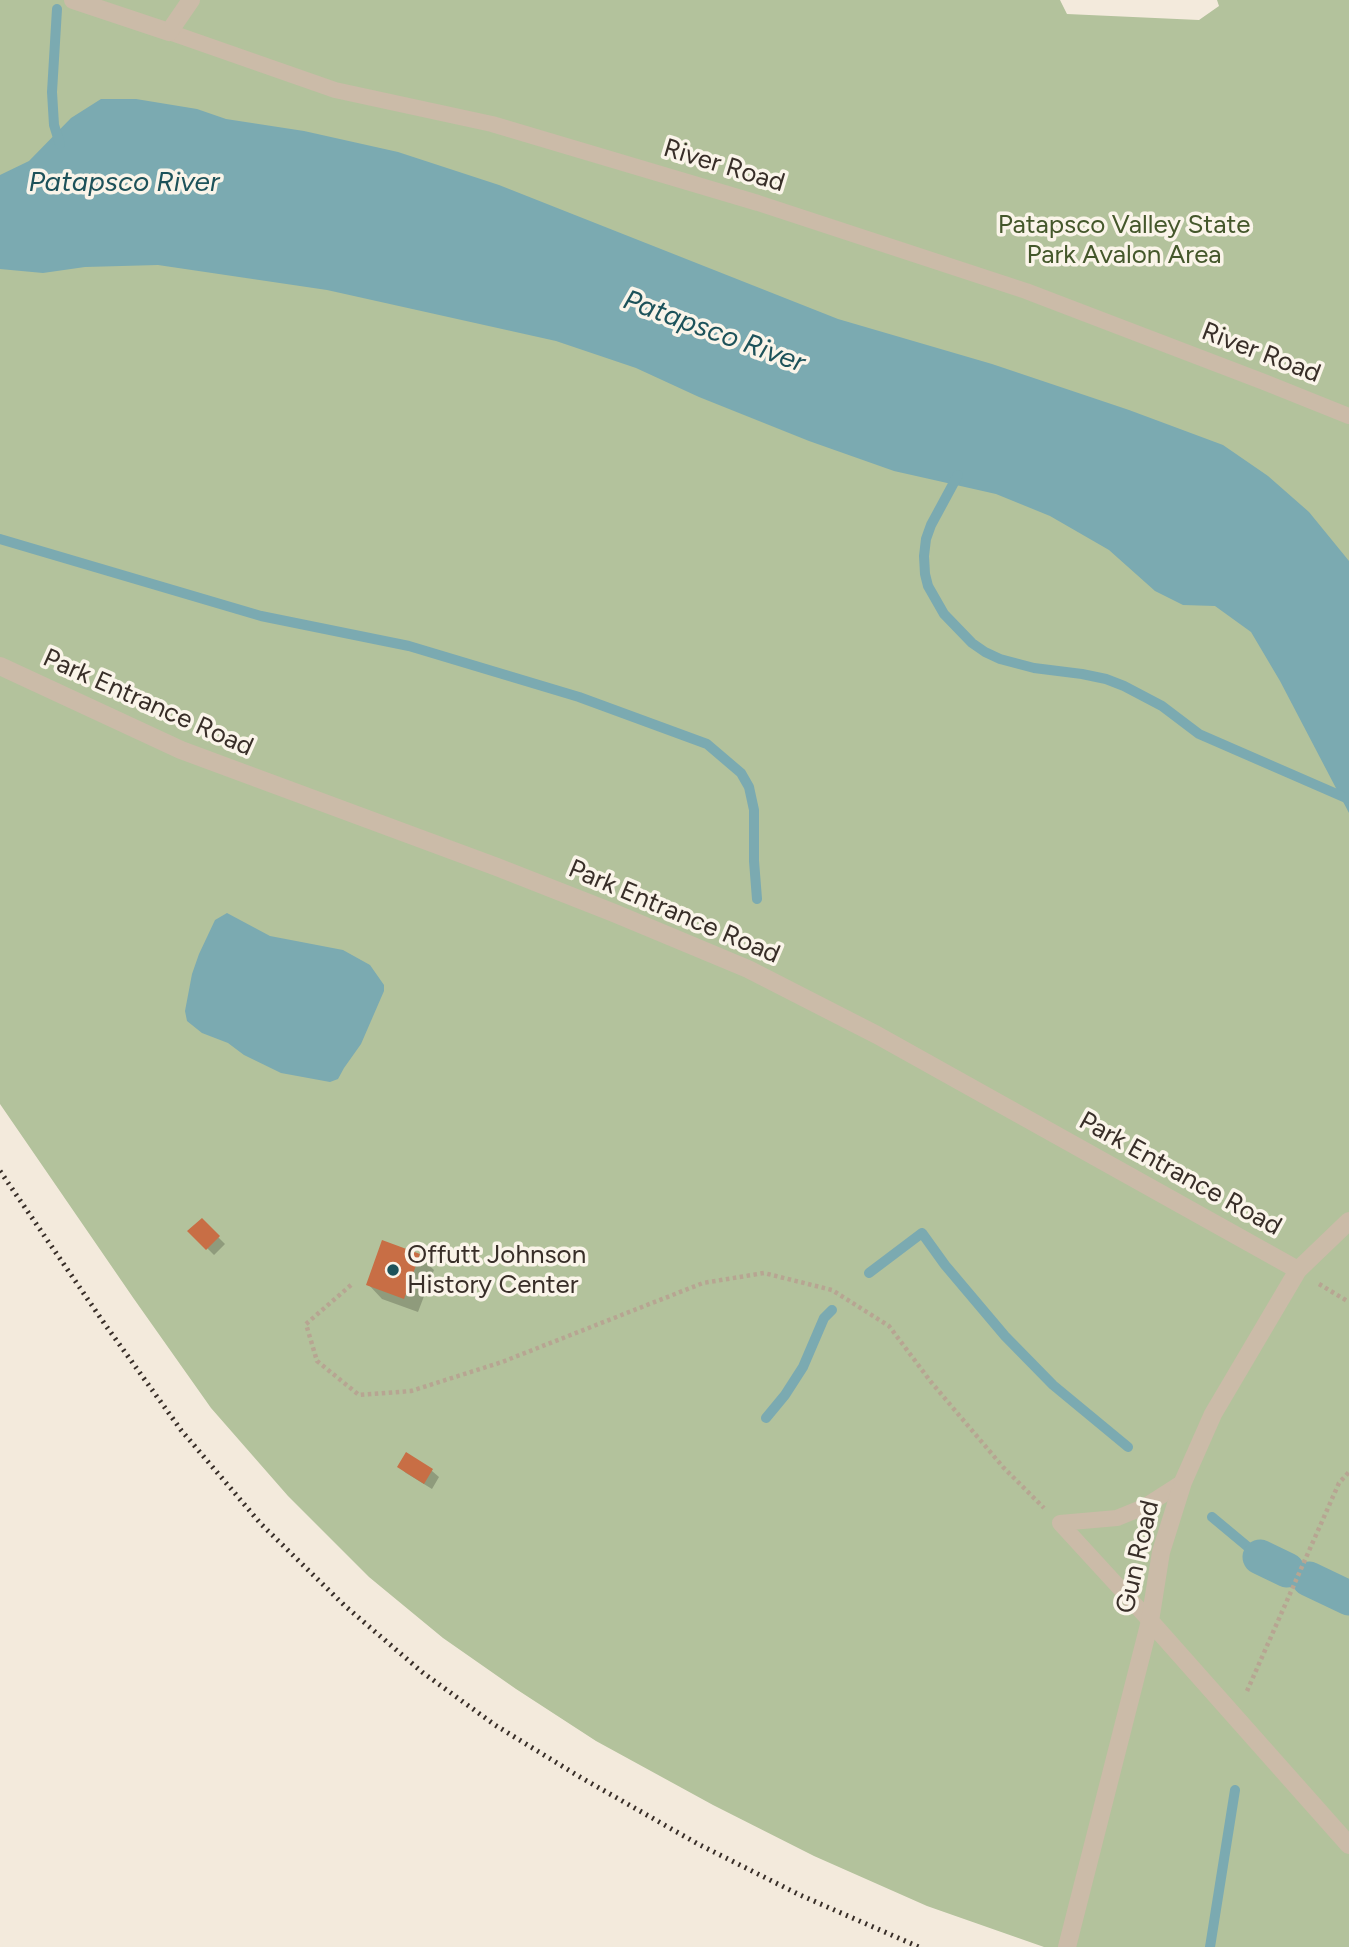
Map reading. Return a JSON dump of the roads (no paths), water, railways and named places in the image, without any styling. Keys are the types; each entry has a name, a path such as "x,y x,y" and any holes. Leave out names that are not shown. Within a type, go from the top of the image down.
{"street":[{"path":"169,32 191,0"},
{"name":"River Road","path":"80,3 169,32"},
{"name":"Park Entrance Road","path":"0,666 181,750 497,867 748,969 877,1035 1298,1270"},
{"name":"Gun Road","path":"1067,1947 1150,1621 1161,1552 1183,1482 1213,1415 1298,1270 1349,1221"},
{"path":"1150,1621 1349,1845"}],"lane":[{"name":"River Road","path":"169,32 335,90 492,124 758,203 1026,291 1349,416"},
{"path":"1150,1621 1060,1523 1117,1518 1144,1507 1183,1482"}],"water":[{"name":"Patapsco River","path":"101,99 136,99 197,109 226,119 304,131 398,152 499,185 838,319 992,364 1223,445 1268,476 1309,512 1349,561 1349,813 1280,681 1251,632 1215,606 1183,605 1155,591 1109,550 1050,516 996,494 894,471 809,441 699,397 636,368 556,341 327,290 158,265 85,267 43,273 0,269 0,175 29,161 71,118"},
{"path":"227,913 270,936 343,950 370,965 384,985 384,991 361,1044 338,1079 330,1082 281,1073 244,1055 228,1043 202,1033 187,1021 185,1011 199,954 215,920"}],"waterway":[{"path":"57,9 52,92 54,125 60,144"},
{"path":"958,475 926,539 925,574 928,586 944,614 972,643 1000,659 1034,668 1106,679 1124,686 1162,706 1199,734 1346,798"},
{"path":"0,539 261,616 409,646 579,697 707,744 741,773 749,787 754,810 757,899"},
{"path":"869,1273 922,1233 945,1265 1005,1336 1053,1385 1128,1447"},
{"path":"766,1418 803,1367 824,1318 832,1310"},
{"path":"1212,1517 1260,1557"},
{"path":"1260,1557 1287,1570"},
{"path":"1309,1579 1349,1598"},
{"path":"1210,1947 1235,1790"}],"railway":[{"path":"0,1171 181,1430 261,1524 344,1605 422,1672 495,1725 698,1844 800,1895 919,1947"}],"place":[{"name":"Offutt Johnson History Center","path":"393,1270"}],"park label":[{"name":"Patapsco Valley State Park Avalon Area","path":"1124,240"}]}
